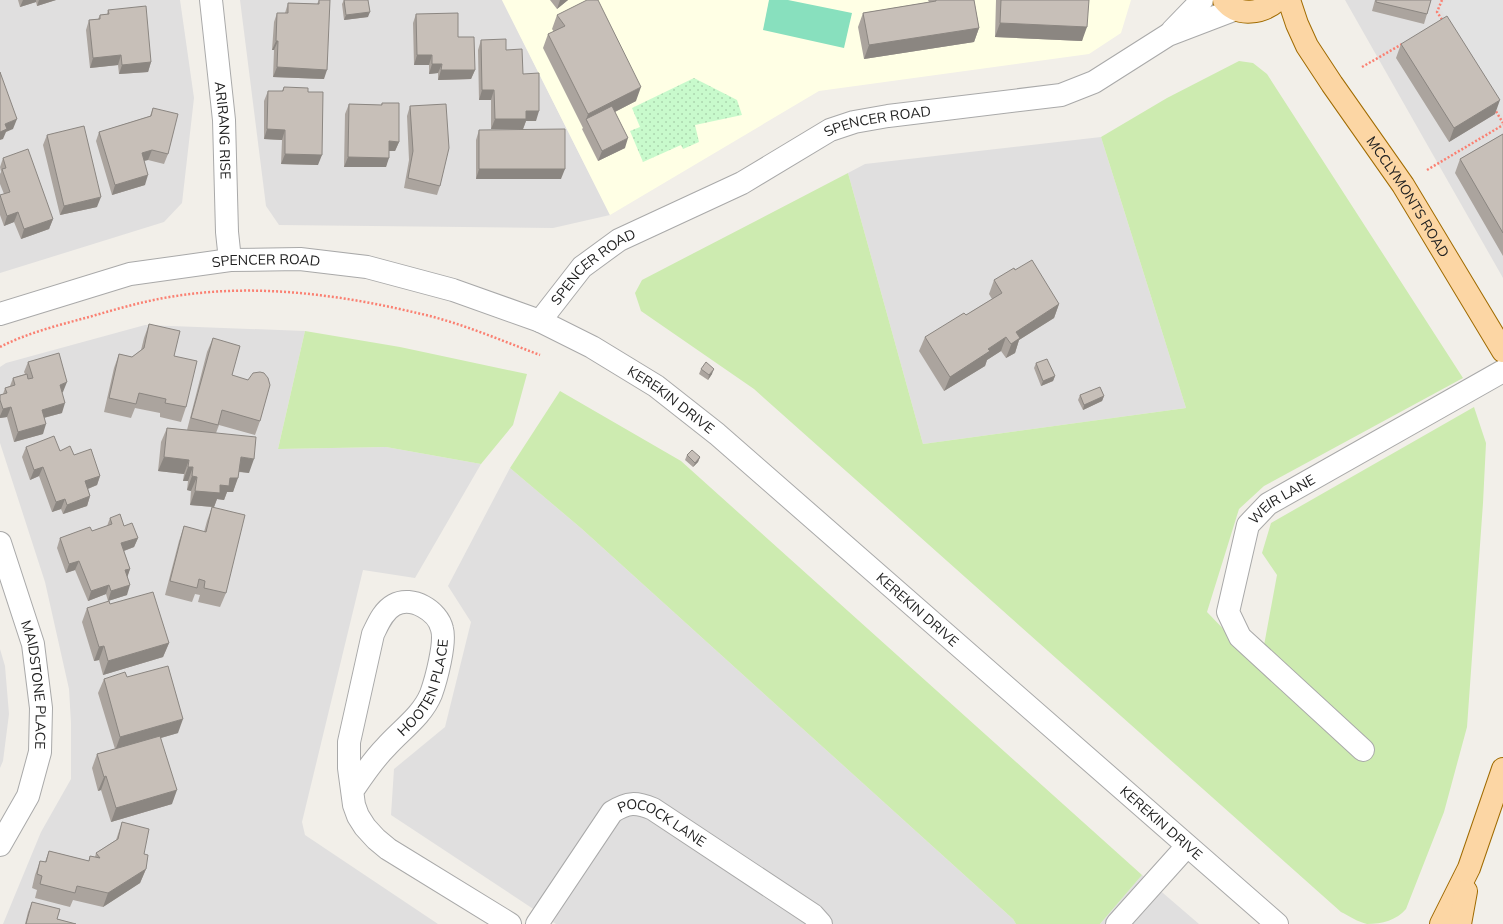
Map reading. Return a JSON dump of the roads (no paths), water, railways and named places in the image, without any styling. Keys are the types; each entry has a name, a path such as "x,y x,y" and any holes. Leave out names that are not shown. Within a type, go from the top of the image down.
{"main road":[{"path":"1230,4 1247,12 1259,11 1270,7 1278,0"},
{"name":"MCCLYMONTS ROAD","path":"1289,0 1308,46 1332,84 1403,185 1503,351"},
{"name":"MCCLYMONTS ROAD","path":"1259,11 1292,32 1308,46"},
{"path":"1441,924 1469,868 1503,769"},
{"path":"1460,924 1469,868"}],"street":[{"name":"ARIRANG RISE","path":"211,0 224,120 230,260"},
{"name":"SPENCER ROAD","path":"1168,35 1202,0"},
{"name":"SPENCER ROAD","path":"0,314 130,274 230,260 300,259 367,267 453,290 540,321 582,267 619,240 742,183 830,130 854,122 888,116 1061,95 1094,82 1168,35 1230,4"},
{"name":"KEREKIN DRIVE","path":"540,321 592,347 656,386 717,434 1276,924"},
{"name":"WEIR LANE","path":"1363,750 1240,637 1228,612 1248,525 1268,504 1503,371"},
{"name":"MAIDSTONE PLACE","path":"0,543 33,644 41,708 40,752 28,796 0,845"},
{"name":"HOOTEN PLACE","path":"353,790 386,746 420,713 427,703 436,681 443,642 443,631 440,621 434,614 427,609 414,604 404,602 394,605 378,622 373,634 349,742 348,768 353,790 354,805 358,816 365,827 388,849 510,924"},
{"name":"POCOCK LANE","path":"537,924 612,812 621,806 631,803 641,804 652,809 813,915 821,924"},
{"path":"1117,924 1187,846"}]}
